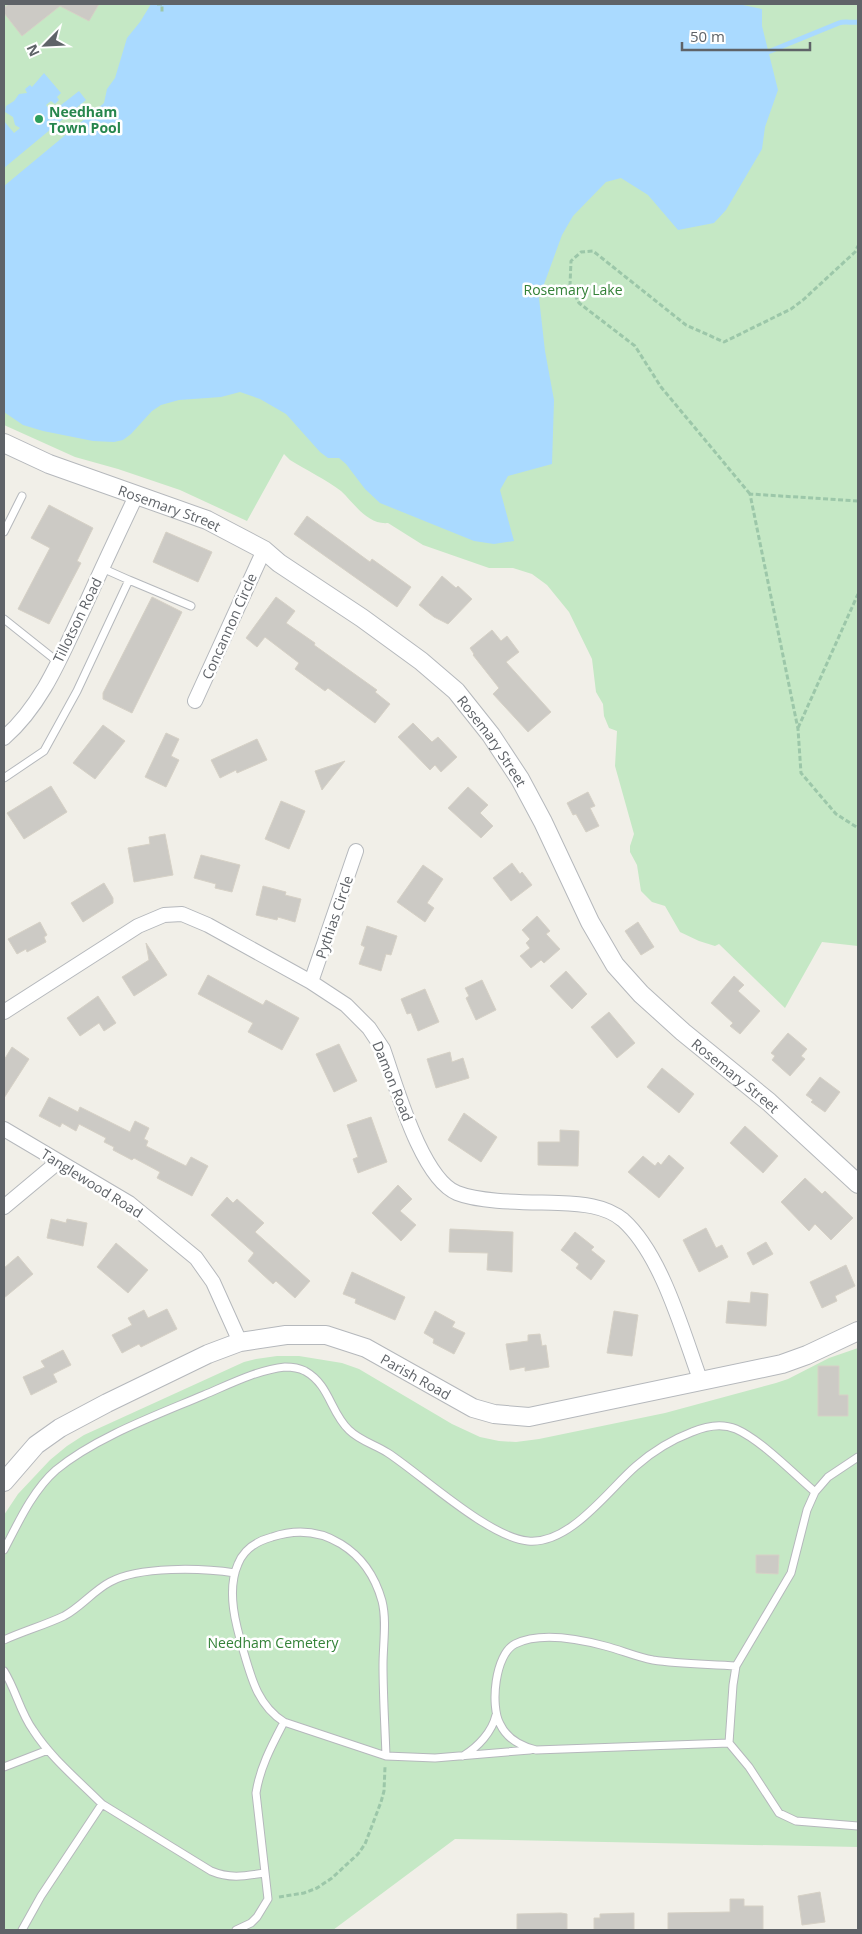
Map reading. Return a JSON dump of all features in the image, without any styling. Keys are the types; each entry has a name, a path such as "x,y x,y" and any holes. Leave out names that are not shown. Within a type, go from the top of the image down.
{"street":[{"name":"Rosemary Street","path":"4,443 50,464 207,520 264,550 279,563 362,618 421,661 456,691 491,735 520,779 543,822 590,922 615,965 641,994 676,1026 769,1102 858,1184"},
{"name":"Tillotson Road","path":"4,738 18,726 38,701 137,494"},
{"name":"Concannon Circle","path":"195,702 264,550"},
{"name":"Pythias Circle","path":"311,982 356,851"},
{"name":"Damon Road","path":"4,1012 138,926 164,915 182,914 208,925 311,982 346,1005 360,1018 377,1038 424,1157 439,1180 450,1189 469,1197 584,1204 612,1213 628,1226 639,1238 669,1295 701,1382"},
{"name":"Tanglewood Road","path":"4,1129 129,1203 196,1258 213,1282 240,1342"},
{"path":"4,1207 58,1162"},
{"name":"Parish Road","path":"4,1482 36,1445 60,1428 208,1354 240,1342 286,1335 326,1335 366,1348 473,1408 494,1414 529,1417 782,1364 807,1355 858,1331"}],"lane":[{"path":"4,532 22,496"},
{"path":"102,568 191,606"},
{"path":"4,778 44,751 77,691 129,580"},
{"path":"4,619 58,662"},
{"path":"4,1550 42,1485 56,1470 70,1460 114,1435 152,1417 245,1378 287,1367 302,1369 316,1380 326,1392 335,1412 350,1431 387,1452 493,1528 503,1534 526,1541 549,1537 578,1523 650,1455 674,1440 710,1426 734,1428 751,1438 815,1492"},
{"path":"858,1457 828,1477 815,1492 807,1510 791,1573 736,1666 729,1743 749,1767 779,1813 796,1821 858,1826"},
{"path":"386,1756 383,1665 384,1617 378,1589 364,1566 346,1547 331,1538 303,1532 281,1534 261,1540 252,1546 240,1559 235,1573 234,1611 254,1688 265,1707 284,1722 386,1756 435,1758 536,1750 729,1743"},
{"path":"4,1640 66,1615 109,1582 127,1575 182,1570 235,1573"},
{"path":"461,1757 474,1748 494,1722 499,1667 503,1655 514,1644 528,1639 546,1638 582,1641 654,1660 736,1666"},
{"path":"4,1671 31,1728 48,1750 102,1804 212,1871 224,1876 239,1877 264,1873"},
{"path":"496,1707 498,1719 504,1731 523,1747 536,1750"},
{"path":"236,1930 251,1923 268,1899 256,1793 264,1761 284,1722"},
{"path":"4,1767 48,1750"},
{"path":"22,1930 41,1896 102,1804"}],"path":[{"path":"157,4 162,4 162,13"},
{"path":"858,246 855,252 791,309 724,342 686,325 593,251 581,252 571,261 570,285 579,303 635,346 661,387 750,494 798,729 801,774 836,814 858,828"},
{"path":"750,494 858,501"},
{"path":"798,729 858,594"},
{"path":"268,1899 304,1893 317,1888 332,1878 358,1854 365,1844 381,1802 384,1791 386,1756"}],"green space":[{"name":"Rosemary Lake","path":"4,4 858,4 858,946 822,942 785,1008 719,944 715,946 680,932 665,906 652,902 641,891 637,865 630,852 634,834 615,766 617,731 609,728 604,716 603,704 596,692 592,659 569,612 547,585 532,574 513,568 489,568 423,545 388,523 374,521 367,517 341,491 290,460 284,454 247,521 180,490 75,457 4,425"},
{"name":"Needham Cemetery","path":"858,1348 858,1847 455,1839 333,1930 4,1930 4,1515 18,1494 50,1460 67,1446 84,1435 244,1362 277,1356 299,1356 342,1363 359,1369 452,1424 480,1437 516,1442 665,1413 776,1383 788,1379 829,1358"}],"water":[{"name":"Rosemary Lake","path":"151,4 738,4 762,9 762,26 778,90 765,127 762,149 726,210 714,223 678,230 648,195 621,178 606,182 573,216 562,235 539,298 545,351 554,400 552,464 508,476 500,490 514,541 494,544 474,541 380,503 365,489 346,464 339,458 328,458 320,452 286,414 260,399 240,392 221,397 179,400 161,405 152,411 131,434 123,440 114,442 93,441 43,431 23,425 4,412 4,186 104,103 107,89 115,78 127,38"},
{"name":"Needham Town Pool","path":"44,73 61,93 57,97 59,100 55,104 51,101 46,105 52,112 79,91 86,100 4,168 4,121 14,133 20,128 15,125 13,117 5,112 6,106 14,101 19,94 27,93 25,89 30,85 32,87"}],"building":[{"path":"9,4 99,4 89,21 60,6 22,36 4,13 4,8"},
{"path":"49,505 93,528 77,561 81,563 49,624 18,609 50,548 31,538"},
{"path":"307,516 370,562 372,559 411,587 397,607 294,534"},
{"path":"166,532 212,552 198,582 153,562"},
{"path":"442,576 456,588 458,586 472,599 448,624 434,617 419,605"},
{"path":"152,597 182,612 132,713 103,699 103,693"},
{"path":"276,597 295,611 286,623 377,690 375,692 390,704 375,723 328,688 325,691 295,669 299,663 265,637 257,647 246,638"},
{"path":"492,630 501,641 507,636 519,652 506,662 551,712 528,732 493,694 499,688 473,655 470,648"},
{"path":"413,723 432,742 438,737 457,757 441,772 435,765 430,770 398,737"},
{"path":"103,725 125,741 95,779 73,763"},
{"path":"166,733 179,739 171,756 179,760 166,787 145,777"},
{"path":"257,739 267,760 237,773 236,770 220,778 211,760"},
{"path":"345,761 322,790 315,771"},
{"path":"51,786 67,812 24,839 7,813"},
{"path":"468,787 488,805 480,813 493,826 481,838 448,808"},
{"path":"588,792 595,806 590,808 599,826 586,832 576,814 573,815 567,803"},
{"path":"281,801 305,811 289,849 265,839"},
{"path":"165,834 173,875 134,882 128,848 150,844 149,837"},
{"path":"201,855 240,865 232,892 215,888 216,884 194,878"},
{"path":"512,863 532,885 511,901 493,878"},
{"path":"423,865 443,879 427,903 434,908 425,922 397,902"},
{"path":"104,883 113,898 113,903 83,922 71,903"},
{"path":"263,886 286,892 285,895 301,899 295,922 278,917 277,920 256,915"},
{"path":"537,916 550,931 546,934 560,949 544,963 541,960 531,968 520,956 530,948 526,943 530,939 522,930"},
{"path":"40,922 47,935 44,937 46,942 27,952 26,949 17,954 8,939"},
{"path":"638,922 654,947 641,955 625,931"},
{"path":"367,926 397,936 391,955 386,954 381,971 359,964 365,947 361,945"},
{"path":"146,943 167,975 134,996 122,977 149,960"},
{"path":"566,971 587,994 572,1009 550,986"},
{"path":"208,975 263,1005 266,1000 299,1018 282,1050 248,1032 253,1023 198,994"},
{"path":"734,976 744,985 738,991 760,1011 740,1034 730,1026 733,1023 711,1003"},
{"path":"482,980 496,1010 476,1020 466,998 469,996 465,988"},
{"path":"425,989 439,1022 418,1031 411,1013 407,1014 401,999"},
{"path":"98,996 116,1023 104,1031 99,1023 80,1036 67,1018"},
{"path":"609,1012 635,1043 617,1058 591,1027"},
{"path":"788,1033 807,1049 801,1056 805,1059 790,1076 772,1060 775,1056 771,1053"},
{"path":"339,1044 357,1081 334,1092 316,1054"},
{"path":"12,1047 29,1059 4,1098 4,1060"},
{"path":"450,1052 452,1062 463,1058 469,1078 436,1088 427,1059"},
{"path":"662,1068 694,1094 679,1113 647,1087"},
{"path":"820,1077 840,1092 825,1112 811,1102 813,1100 806,1095"},
{"path":"49,1097 78,1112 80,1107 130,1132 135,1121 149,1128 144,1139 148,1141 146,1146 186,1166 191,1157 208,1166 192,1196 157,1178 160,1172 134,1158 132,1160 113,1150 114,1147 104,1142 106,1138 79,1124 76,1131 62,1123 60,1127 39,1116"},
{"path":"464,1113 497,1137 481,1162 448,1140"},
{"path":"371,1117 387,1162 358,1173 353,1159 358,1157 347,1125"},
{"path":"745,1126 778,1156 763,1173 730,1143"},
{"path":"560,1130 579,1131 578,1166 538,1165 538,1142 560,1142"},
{"path":"669,1155 684,1168 659,1198 628,1172 643,1156 655,1166 658,1162 661,1165"},
{"path":"805,1178 822,1194 825,1191 853,1218 831,1240 815,1224 809,1231 781,1202"},
{"path":"398,1185 412,1199 400,1211 416,1225 401,1241 372,1213"},
{"path":"227,1197 233,1203 237,1199 264,1223 255,1232 310,1281 295,1298 276,1281 273,1284 248,1261 254,1253 211,1215"},
{"path":"51,1219 66,1223 67,1219 87,1223 83,1246 47,1238"},
{"path":"706,1228 716,1248 722,1245 728,1257 699,1272 683,1240"},
{"path":"450,1229 513,1232 512,1272 487,1270 488,1253 449,1252"},
{"path":"575,1232 594,1247 591,1250 605,1261 591,1280 576,1268 579,1264 561,1250"},
{"path":"766,1242 773,1254 753,1265 747,1253"},
{"path":"116,1243 148,1270 128,1293 97,1267"},
{"path":"18,1256 33,1274 4,1298 4,1268"},
{"path":"846,1265 855,1286 835,1296 837,1301 822,1308 810,1282"},
{"path":"352,1272 405,1297 395,1320 355,1303 356,1299 343,1294"},
{"path":"751,1292 768,1294 766,1326 726,1323 728,1301 750,1303"},
{"path":"167,1309 177,1329 141,1347 139,1344 122,1353 112,1335 132,1325 128,1318 144,1310 148,1318"},
{"path":"435,1311 455,1322 452,1327 465,1333 454,1354 433,1343 434,1339 424,1333"},
{"path":"614,1311 638,1315 632,1356 607,1353"},
{"path":"540,1334 542,1346 546,1345 549,1367 525,1371 525,1367 510,1370 506,1344 528,1341 528,1335"},
{"path":"63,1350 71,1365 53,1374 57,1382 31,1395 23,1377 45,1367 41,1361"},
{"path":"818,1366 839,1366 839,1395 848,1395 848,1416 818,1416"},
{"path":"756,1555 779,1555 778,1574 756,1573"},
{"path":"820,1892 825,1922 802,1925 798,1896"},
{"path":"730,1899 744,1899 744,1906 763,1906 763,1930 668,1930 668,1913 730,1912"},
{"path":"634,1913 634,1930 594,1930 594,1918 600,1918 600,1914"},
{"path":"517,1914 567,1914 567,1930 517,1930"}],"waterway":[{"path":"768,52 839,23 858,22"}],"place":[{"name":"Needham Town Pool","path":"39,119"}]}
